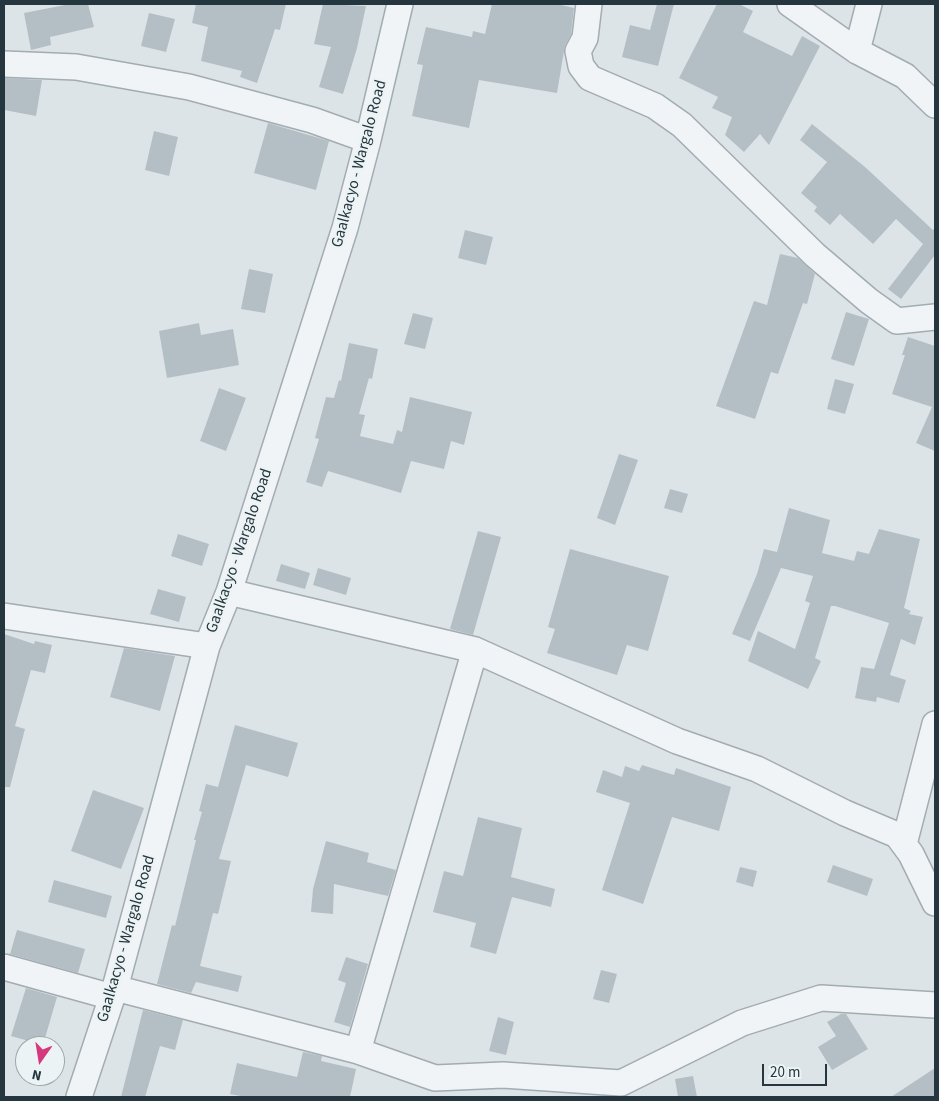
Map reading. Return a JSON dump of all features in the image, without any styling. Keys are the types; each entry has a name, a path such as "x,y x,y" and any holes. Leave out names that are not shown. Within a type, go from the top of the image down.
{"street":[{"name":"Gaalkacyo - Wargalo Road","path":"79,1097 114,993 206,646 229,592 342,238 368,140 400,4"},
{"path":"589,4 585,38 578,51 581,66 590,78 655,106 682,125 815,255 868,302 897,321 935,317"},
{"path":"790,4 857,51 905,76 935,105"},
{"path":"857,51 870,4"},
{"path":"4,64 76,66 189,87 312,120 368,140"},
{"path":"229,592 475,650 677,741 757,769 845,813 897,835 904,844 935,904"},
{"path":"4,616 206,646"},
{"path":"358,1051 475,650"},
{"path":"904,844 935,724"},
{"path":"4,967 358,1051 435,1078 503,1075 621,1083 742,1023 821,998 935,1005"}],"building":[{"path":"70,4 88,4 94,27 50,37 51,45 31,50 24,13"},
{"path":"196,4 286,4 280,30 275,29 257,83 240,77 242,71 201,61 208,27 192,23"},
{"path":"323,4 366,6 357,48 343,94 319,87 331,47 314,44"},
{"path":"492,4 557,4 574,8 571,34 565,45 557,93 479,80 469,128 412,116 423,65 417,64 426,27 472,37 473,31 485,34"},
{"path":"657,4 674,4 658,66 622,57 630,25 650,30"},
{"path":"717,4 739,4 753,11 743,32 792,56 802,36 820,46 769,145 760,134 744,152 725,135 732,117 712,108 718,97 679,78"},
{"path":"149,13 175,19 166,52 141,46"},
{"path":"4,78 42,80 36,116 4,110"},
{"path":"268,123 329,141 316,190 254,173"},
{"path":"812,124 865,167 933,230 935,228 935,255 901,299 888,289 923,244 896,219 873,244 840,214 830,225 814,211 817,207 801,193 827,162 800,140"},
{"path":"154,131 178,137 169,176 145,170"},
{"path":"465,230 493,237 486,265 458,258"},
{"path":"780,254 798,258 815,274 807,304 803,303 778,374 771,372 755,419 716,406 754,301 767,305"},
{"path":"249,269 273,274 265,313 241,309"},
{"path":"846,312 869,319 854,366 831,359"},
{"path":"413,313 433,318 425,349 404,344"},
{"path":"199,323 201,335 233,329 239,365 167,378 159,331"},
{"path":"908,337 935,346 935,451 916,443 932,407 892,394 905,355 902,355"},
{"path":"349,343 378,349 372,379 369,378 359,414 365,415 360,436 393,444 397,430 402,432 410,397 472,412 464,445 451,441 444,469 411,461 401,493 328,471 322,487 306,482 319,439 315,438 326,397 334,398 339,380 341,381"},
{"path":"835,379 854,384 845,414 827,409"},
{"path":"219,388 246,398 226,451 200,441"},
{"path":"619,454 638,460 615,525 597,518"},
{"path":"670,489 688,494 682,513 664,508"},
{"path":"789,508 830,520 822,553 854,561 857,551 869,554 879,529 920,539 904,608 911,611 909,614 923,617 915,645 901,639 890,675 906,680 899,703 877,697 876,702 855,698 861,667 874,669 889,623 835,606 831,606 815,658 821,661 808,689 748,661 758,631 795,649 810,603 805,601 813,576 781,568 750,641 732,634 757,574 764,549 777,552"},
{"path":"478,531 501,537 473,635 450,629"},
{"path":"178,534 209,544 202,566 171,556"},
{"path":"570,549 669,576 648,651 627,645 617,675 547,653 555,629 548,627"},
{"path":"281,564 310,573 305,589 276,581"},
{"path":"318,568 351,578 346,595 313,585"},
{"path":"158,589 186,597 179,622 150,614"},
{"path":"4,634 34,644 35,641 52,645 45,673 31,670 15,726 25,729 10,787 4,787"},
{"path":"124,648 175,656 160,711 110,697"},
{"path":"235,725 298,743 288,777 246,765 219,859 231,861 218,914 213,913 200,966 242,976 238,992 196,982 191,993 157,984 172,925 175,926 196,840 194,840 202,812 199,811 206,784 218,787"},
{"path":"642,765 674,775 676,768 731,787 719,831 672,817 643,904 602,890 630,803 596,792 603,770 622,777 625,766 639,771"},
{"path":"93,790 144,808 121,869 71,851"},
{"path":"478,817 522,828 511,877 555,889 551,907 512,897 496,954 470,947 476,923 433,912 444,871 463,876"},
{"path":"326,841 369,853 367,862 396,870 388,896 334,884 333,914 311,912 313,889"},
{"path":"833,865 873,879 867,896 827,882"},
{"path":"740,867 757,871 753,887 736,882"},
{"path":"54,880 112,896 106,918 48,902"},
{"path":"17,930 85,949 78,973 10,954"},
{"path":"346,957 368,964 350,1027 334,1022 346,983 338,980"},
{"path":"601,970 617,974 609,1003 593,999"},
{"path":"26,988 57,997 46,1036 11,1036"},
{"path":"143,1010 183,1020 175,1050 160,1046 145,1097 121,1097"},
{"path":"841,1014 846,1014 868,1049 832,1070 818,1047 836,1036 827,1022"},
{"path":"498,1017 514,1022 506,1055 489,1051"},
{"path":"303,1052 322,1056 321,1061 356,1069 350,1097 246,1097 230,1094 237,1063 297,1077"},
{"path":"935,1068 935,1097 891,1097"},
{"path":"693,1076 697,1097 678,1097 675,1079"}]}
